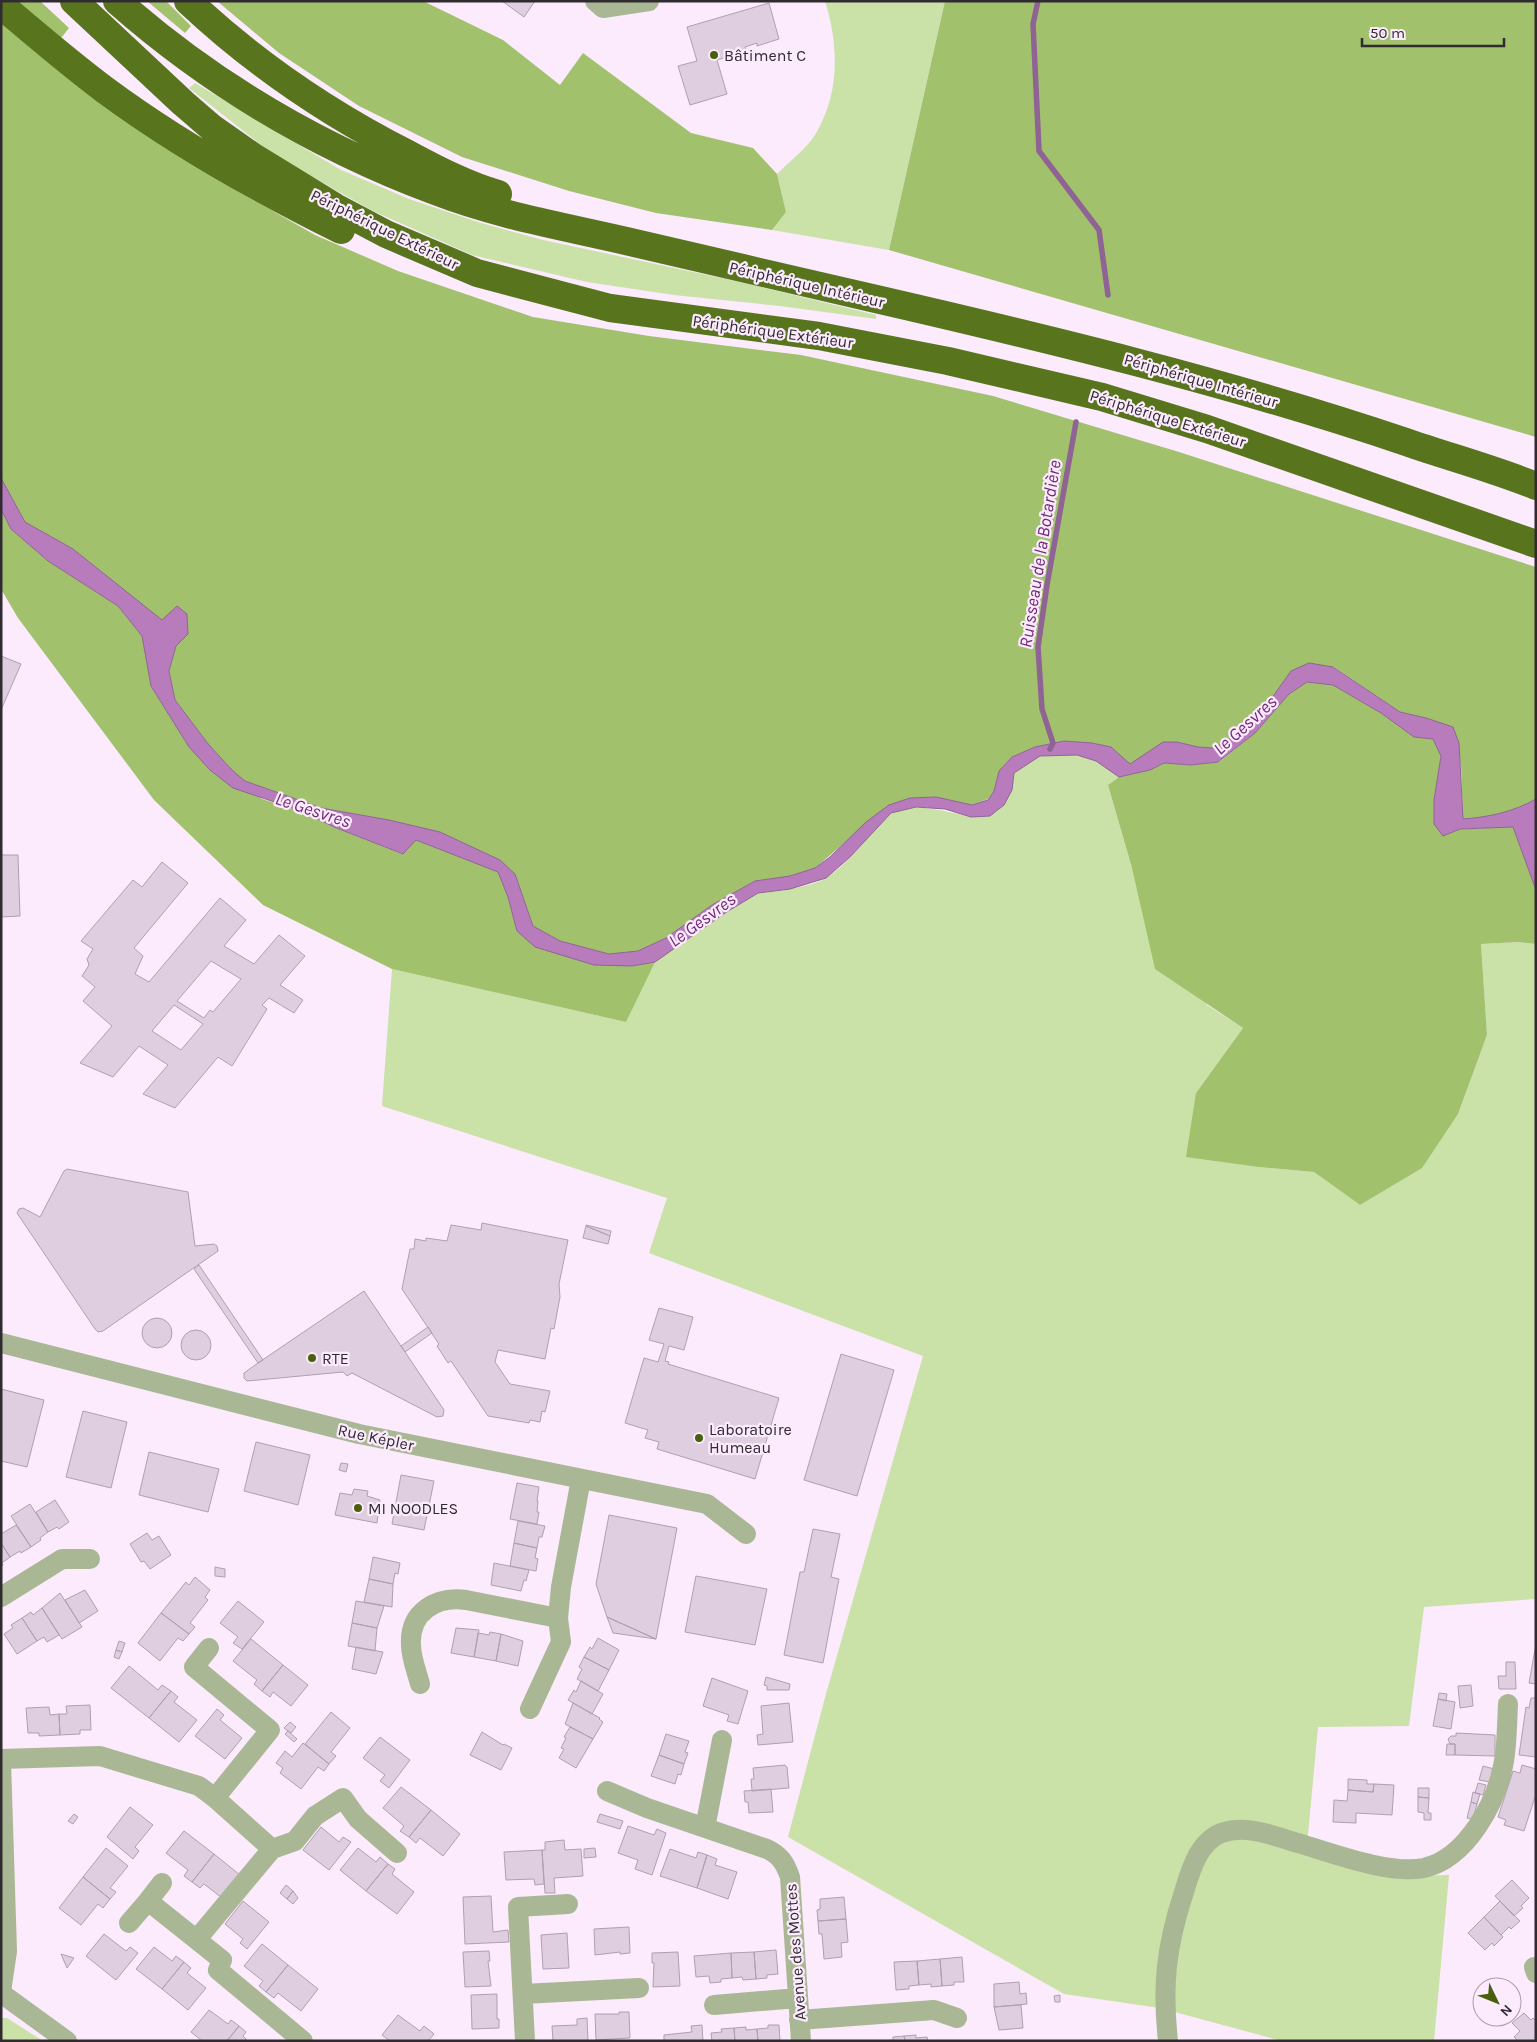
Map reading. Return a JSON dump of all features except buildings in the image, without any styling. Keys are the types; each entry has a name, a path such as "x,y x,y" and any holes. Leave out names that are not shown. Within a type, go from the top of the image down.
{"highway":[{"name":"Périphérique Extérieur","path":"74,1 156,79 212,128 293,183 386,234 477,274 610,308 820,336 948,360 1102,397 1207,429 1536,544"},
{"name":"Périphérique Intérieur","path":"117,1 180,53 232,90 275,116 336,149 404,179 476,206 549,225 624,240 1046,338 1163,368 1270,398 1532,484"},
{"path":"188,1 215,27 249,54 324,107 365,132 448,175 494,193 591,219 624,240"},
{"path":"1,5 105,90 197,152 239,177 357,238 386,234"}],"street":[{"path":"595,1 604,8 649,1"},
{"name":"Rue Képler","path":"1,1343 359,1434 707,1504 746,1534"},
{"path":"530,1710 561,1642 558,1618 561,1587 581,1480"},
{"path":"1,1597 62,1559 90,1559"},
{"path":"420,1684 410,1646 412,1632 416,1619 427,1608 441,1600 453,1598 466,1600 558,1618"},
{"path":"209,1648 194,1667 270,1730 215,1798"},
{"path":"1168,2041 1164,2009 1168,1950 1175,1919 1190,1872 1198,1855 1207,1843 1220,1834 1244,1830 1262,1833 1360,1862 1380,1866 1424,1868 1445,1859 1462,1846 1473,1833 1494,1792 1504,1761 1508,1704"},
{"path":"704,1828 722,1740"},
{"path":"67,2041 1,1993 7,1951 1,1760 100,1756 199,1786 272,1849"},
{"name":"Avenue des Mottes","path":"607,1791 777,1854 787,1867 790,1877 801,2041"},
{"path":"197,1939 272,1849 295,1841 315,1816 343,1798 358,1819 397,1853"},
{"path":"129,1923 162,1883"},
{"path":"148,1901 222,1960 218,1970 303,2041"},
{"path":"525,2041 518,1907 568,1904"},
{"path":"523,1994 639,1988"},
{"path":"714,2005 798,1998"},
{"path":"799,2020 934,2010 957,2018"}],"green space":[{"path":"1,1 40,1 69,28 46,57 220,181 315,235 398,271 533,317 649,336 801,355 993,396 1179,452 1536,567 1536,799 1519,808 1501,814 1463,819 1461,766 1453,727 1400,712 1334,667 1291,671 1269,702 1227,741 1214,748 1198,747 1177,742 1146,754 1130,765 1111,747 1092,743 1064,741 1035,747 1012,757 999,771 994,791 988,799 972,805 936,797 910,798 889,805 815,868 790,876 755,881 712,905 666,938 638,951 609,954 560,941 533,926 515,874 500,860 440,832 389,820 321,808 245,781 209,745 175,700 169,671 176,646 188,634 162,621 73,549 25,522 1,478"},
{"path":"147,1 166,1 191,26 185,33"},
{"path":"217,1 423,1 503,40 560,85 583,53 691,133 753,148 777,174 786,212 772,230 656,213 569,191 462,157 359,106 279,53"},
{"path":"825,1 945,1 889,250 772,230 786,212 777,174 812,140 823,119 833,86 835,52 830,18"},
{"path":"945,1 1536,1 1536,437 889,250"},
{"path":"195,83 341,170 409,199 481,223 543,240 740,282 876,315 876,319 780,306 674,295 587,282 472,255 371,210 274,155 189,88"},
{"path":"1,509 11,529 48,561 118,606 142,636 151,686 189,747 262,799 304,812 334,827 402,854 416,840 498,872 508,897 517,931 632,966 655,962 626,1022 392,969 263,905 154,800 18,618 1,589"},
{"path":"1307,682 1333,685 1381,713 1414,737 1433,739 1441,756 1434,800 1460,829 1513,827 1536,890 1536,944 1518,942 1481,944 1487,1035 1458,1114 1422,1168 1360,1205 1314,1172 1186,1157 1196,1093 1243,1028 1155,969 1132,868 1108,785 1119,777 1150,770 1164,763 1191,765 1219,762 1255,733 1289,694"},
{"path":"1077,755 1096,761 1119,777 1108,785 1132,868 1207,1005 1243,1028 1196,1093 1259,1167 1314,1172 1360,1205 1421,1168 1458,1114 1487,1035 1481,944 1518,942 1536,944 1536,1599 1424,1607 1409,1726 1318,1727 1306,1856 1388,1877 1449,1875 1434,2041 1282,2041 1160,2008 1064,1994 788,1837 826,1694 923,1356 649,1253 667,1198 382,1106 392,969 626,1022 654,964 686,938 750,897 764,891 796,888 823,880 847,861 892,813 910,808 929,808 966,816 983,816 997,811 1007,798 1014,773 1040,756"},
{"path":"1,2018 7,2018 43,2041 1,2041"}],"water":[{"name":"Le Gesvres","path":"1,478 25,522 73,549 162,620 177,606 187,614 188,634 176,646 169,671 175,700 209,745 245,781 321,808 389,820 440,832 500,860 515,874 533,926 560,941 609,954 638,951 666,938 712,905 755,881 790,876 815,868 830,857 866,822 889,805 910,798 936,797 972,805 988,800 994,791 999,771 1012,757 1035,747 1064,741 1092,743 1111,747 1130,764 1163,742 1177,742 1198,747 1214,748 1227,741 1269,702 1291,671 1309,663 1333,667 1400,712 1453,727 1459,743 1463,819 1501,813 1536,799 1536,890 1513,827 1460,829 1443,836 1434,824 1434,800 1441,756 1433,739 1414,737 1381,713 1333,685 1307,682 1289,694 1255,733 1218,762 1191,765 1164,763 1150,770 1119,777 1096,761 1077,755 1040,756 1014,773 1012,790 1004,805 990,816 971,817 945,809 916,807 891,813 850,857 826,878 790,889 758,893 725,913 655,962 632,966 594,965 535,947 517,931 508,897 498,872 416,840 403,854 334,827 304,812 233,788 210,770 189,747 151,686 142,636 118,606 48,561 11,529 1,509"}],"waterway":[{"name":"Ruisseau de la Botardière","path":"1038,1 1033,24 1039,151 1099,230 1108,295"},
{"name":"Ruisseau de la Botardière","path":"1050,749 1053,743 1042,709 1038,647 1076,422"}],"place":[{"name":"Bâtiment C","path":"714,55"},
{"name":"RTE","path":"312,1358"},
{"name":"Laboratoire Humeau","path":"699,1438"},
{"name":"MI NOODLES","path":"358,1508"}]}
